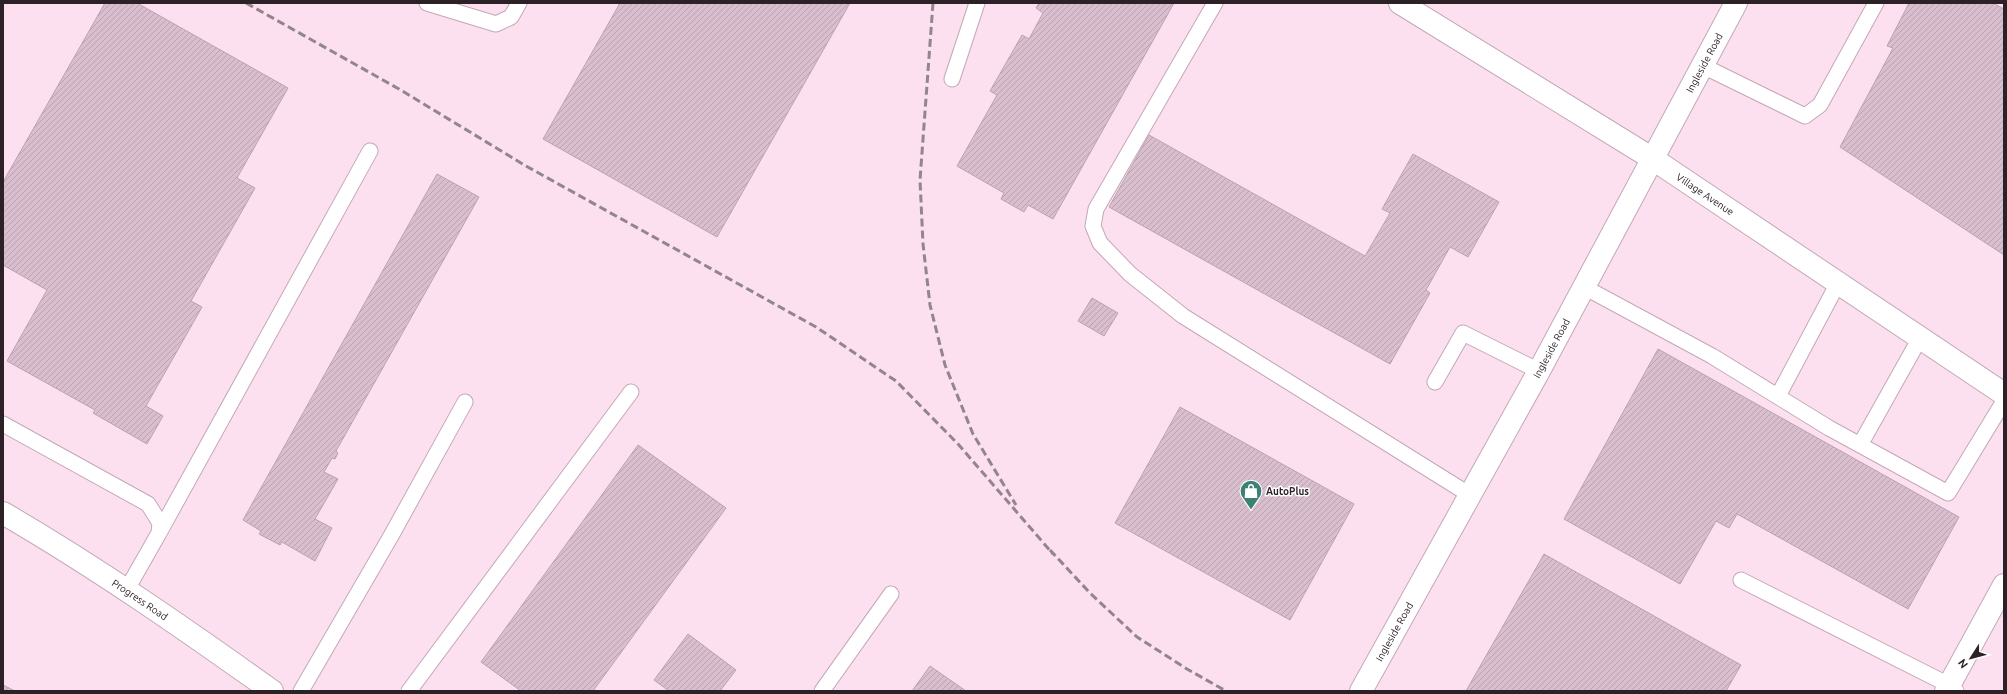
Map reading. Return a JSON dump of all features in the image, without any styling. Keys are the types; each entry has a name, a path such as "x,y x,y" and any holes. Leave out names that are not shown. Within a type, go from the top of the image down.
{"street":[{"name":"Village Avenue","path":"1400,3 1653,159 2004,394"},
{"name":"Ingleside Road","path":"1361,691 1539,371 1736,3"},
{"name":"Progress Road","path":"3,513 126,591 267,689"},
{"path":"1950,689 2004,585"}],"lane":[{"path":"427,3 496,24 511,17 519,3"},
{"path":"952,79 977,3"},
{"path":"1215,3 1096,209 1093,226 1100,243 1130,274 1183,316 1470,495"},
{"path":"1703,66 1805,116 1820,105 1876,3"},
{"path":"126,591 159,534 370,150"},
{"path":"1778,396 1838,283"},
{"path":"1584,287 1712,356 1860,445 1948,493 2004,401"},
{"path":"1436,382 1463,333 1539,371"},
{"path":"1860,445 1920,338"},
{"path":"409,691 632,392"},
{"path":"301,691 402,518 465,402"},
{"path":"3,424 148,504 160,523 159,534"},
{"path":"1740,580 1950,689"},
{"path":"822,691 891,594"}],"shaded area":[{"path":"3,3 2004,3 2004,691 3,691"}],"building":[{"path":"105,3 137,3 288,88 237,178 255,188 191,301 202,307 146,406 163,416 147,444 93,413 95,410 7,361 47,290 3,265 3,182"},
{"path":"620,3 850,3 717,237 543,139"},
{"path":"1039,3 1174,3 1053,219 1028,205 1024,212 1001,199 1004,193 957,166 997,95 990,91 1022,35 1029,39 1043,13 1036,8"},
{"path":"1909,3 1993,3 2004,9 2004,255 1840,147 1893,48 1887,46"},
{"path":"1149,135 1365,256 1390,213 1382,209 1413,154 1499,202 1468,257 1450,247 1426,290 1430,293 1390,364 1109,207"},
{"path":"437,174 479,197 336,451 338,453 335,459 332,458 324,472 338,479 315,519 332,528 315,561 282,542 280,545 259,534 261,531 243,520"},
{"path":"1092,298 1118,313 1104,336 1078,321"},
{"path":"1658,349 1959,517 1908,609 1737,514 1729,528 1716,521 1680,584 1564,519"},
{"path":"1180,407 1354,504 1290,620 1115,523"},
{"path":"638,445 726,508 593,691 521,691 481,662"},
{"path":"1544,554 1741,665 1726,691 1466,691"},
{"path":"688,634 736,670 720,691 669,691 654,680"},
{"path":"930,666 966,691 912,691"},
{"path":"3,685 15,691 3,691"}],"railway":[{"path":"246,3 399,89 526,166 816,327 896,381 958,444 1053,554"},
{"path":"933,3 920,180 923,244 930,305 945,365 973,434 1016,505"},
{"path":"1050,550 1090,593 1137,637 1187,669 1226,691"}],"place":[{"name":"AutoPlus","path":"1251,510"}]}
